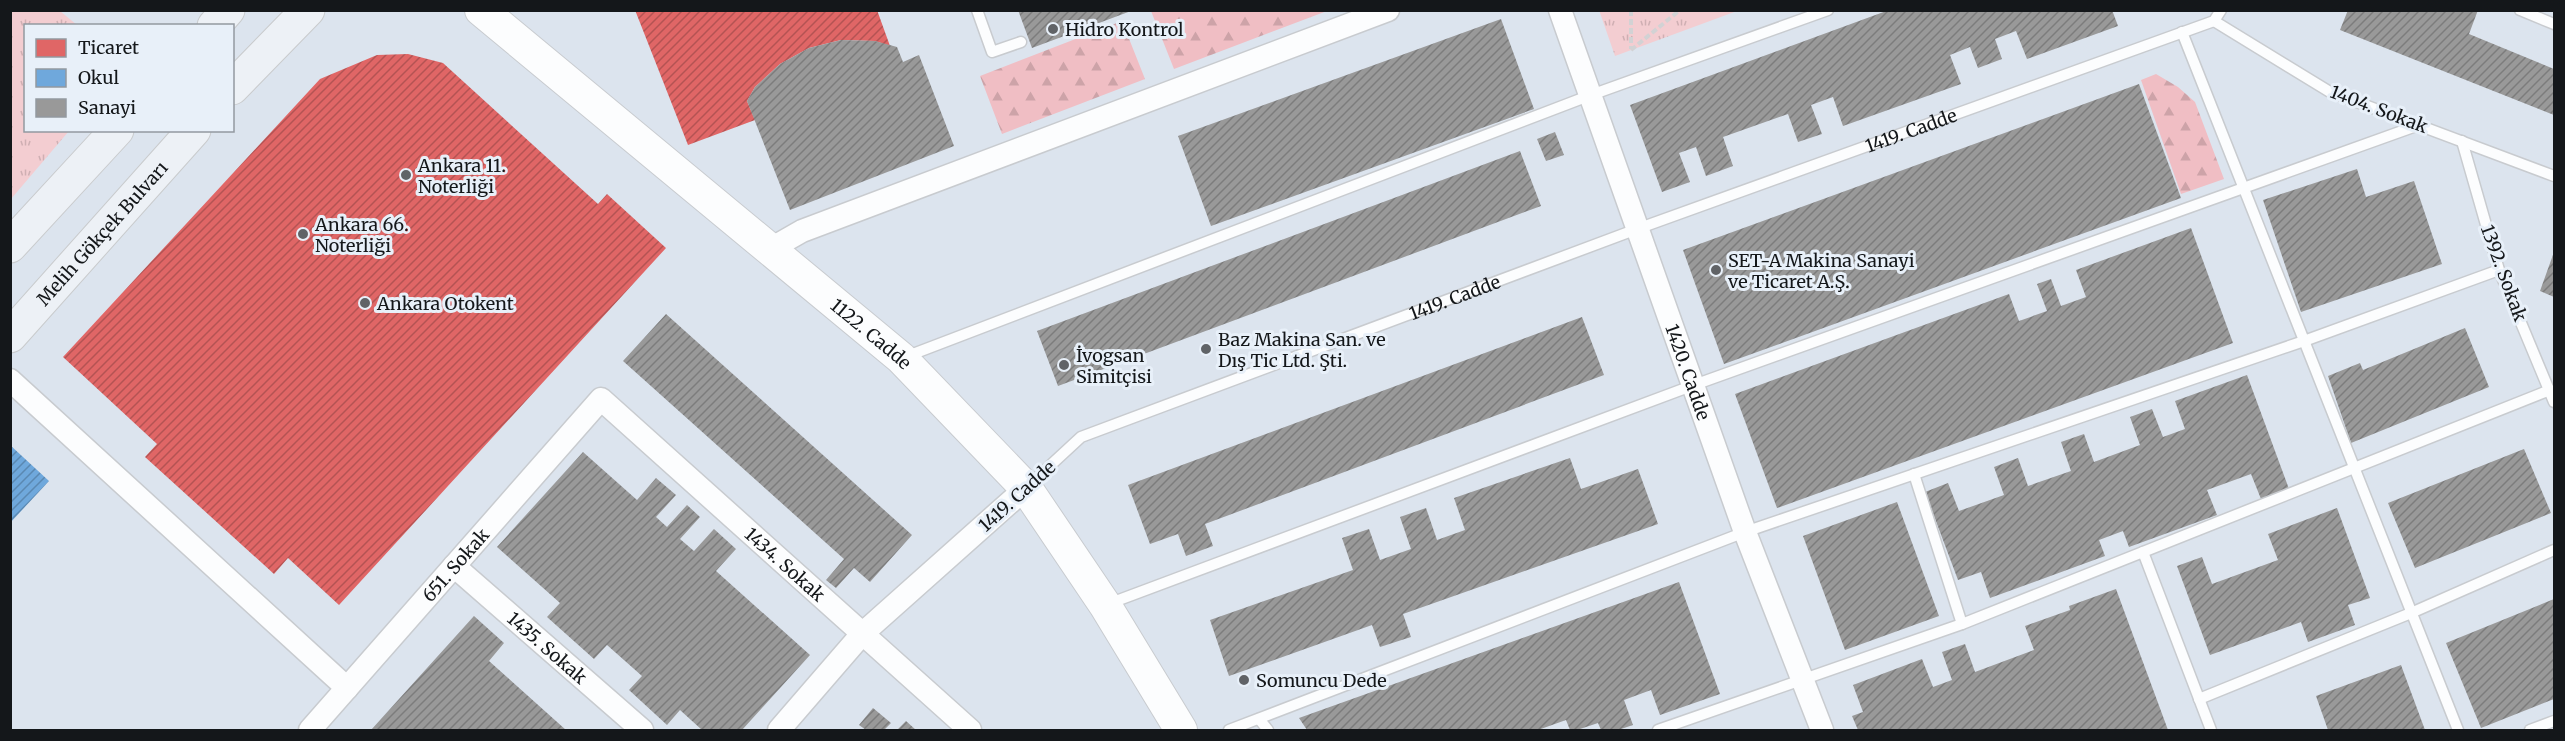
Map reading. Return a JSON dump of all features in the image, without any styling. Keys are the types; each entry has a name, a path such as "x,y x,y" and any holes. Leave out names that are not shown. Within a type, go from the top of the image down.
{"main road":[{"path":"234,86 308,10"},
{"name":"1122. Cadde","path":"481,10 902,358 1026,488 1105,605 1181,730"},
{"path":"10,246 115,132"},
{"name":"Melih Gökçek Bulvarı","path":"10,336 192,132"}],"street":[{"path":"771,251 802,231 1388,10"},
{"name":"1420. Cadde","path":"1560,10 1745,532 1822,730"},
{"path":"10,380 347,688"},
{"name":"651. Sokak","path":"310,730 601,399"},
{"name":"1434. Sokak","path":"601,399 970,730"},
{"name":"1419. Cadde","path":"778,730 862,634 1026,488"},
{"name":"1435. Sokak","path":"454,566 642,730"}],"lane":[{"path":"976,10 992,52 1021,42"},
{"path":"902,358 1591,95 1828,10"},
{"path":"2214,21 2222,10"},
{"path":"2520,10 2554,24"},
{"name":"1419. Cadde","path":"1026,488 1081,437 1637,229 2214,21"},
{"name":"1404. Sokak","path":"2214,21 2330,92 2554,176"},
{"path":"2182,32 2458,730"},
{"path":"1105,605 1694,385 2419,125"},
{"name":"1392. Sokak","path":"2462,141 2499,270 2552,391 2554,402"},
{"path":"1229,730 1745,532 2304,341 2499,270"},
{"path":"1658,730 1801,678 1962,624 2552,391"},
{"path":"1914,474 1962,624"},
{"path":"2199,699 2411,613 2554,550"},
{"path":"2143,552 2211,730"},
{"path":"1259,719 1268,730"},
{"path":"2530,730 2554,721"}],"path":[{"path":"1631,10 1631,50 1680,10"}],"shaded area":[{"path":"10,11 2554,11 2554,730 11,730"}],"green space":[{"path":"11,10 60,11 76,24 24,24 24,132 68,132 11,199"},
{"path":"1599,10 1737,10 1737,11 1615,56"},
{"path":"1151,11 1327,11 1174,69"},
{"path":"1122,21 1145,79 1002,134 980,76"},
{"path":"2156,74 2178,87 2195,102 2224,179 2181,194 2141,80"}],"building: Ticaret":[{"path":"635,10 877,10 890,46 875,41 841,40 809,48 780,64 755,87 747,101 755,120 688,145"},
{"name":"Ankara Otokent","path":"408,54 443,63 598,204 607,194 666,248 339,605 288,558 274,574 145,457 157,444 63,357 320,79 377,55"}],"building: Okul":[{"path":"10,445 49,481 10,523"}],"building: Sanayi":[{"name":"Hidro Kontrol","path":"1018,10 1131,10 1131,11 1032,48"},
{"path":"1889,10 2112,10 2118,26 2027,59 2016,31 1995,39 2002,59 1978,68 1970,47 1950,55 1961,84 1843,126 1833,97 1811,105 1822,134 1798,142 1788,114 1723,137 1733,166 1706,176 1696,147 1679,153 1690,182 1662,192 1630,105"},
{"path":"2348,10 2478,10 2469,34 2554,69 2554,115 2340,30"},
{"path":"1501,19 1534,109 1211,226 1178,136"},
{"path":"841,40 875,41 897,47 903,62 919,55 954,146 790,210 747,101 755,87 780,64 809,48"},
{"path":"2139,84 2181,198 1724,364 1683,250"},
{"path":"1555,132 1564,155 1546,161 1537,139"},
{"path":"1520,151 1541,206 1058,386 1037,331"},
{"path":"2357,169 2366,197 2414,181 2442,264 2301,312 2263,200"},
{"path":"2191,228 2233,343 1777,508 1735,394 2009,294 2019,321 2047,311 2037,284 2051,279 2061,306 2086,297 2076,270"},
{"path":"2554,252 2554,297 2540,291"},
{"path":"666,314 912,535 870,582 854,568 836,588 826,580 844,559 623,361"},
{"path":"1582,317 1604,375 1205,524 1213,546 1186,556 1178,534 1150,544 1128,485"},
{"path":"2465,328 2489,387 2351,443 2328,376 2360,363 2363,370"},
{"path":"2247,375 2289,489 2261,499 2251,474 2207,490 2217,515 2129,547 2123,531 2099,540 2105,556 1990,598 1981,572 1958,580 1925,492 1948,483 1959,511 2004,495 1994,467 2018,458 2028,486 2071,471 2061,442 2084,434 2094,462 2140,445 2130,417 2152,409 2163,437 2185,429 2175,401"},
{"path":"2524,449 2551,513 2415,568 2388,503"},
{"path":"583,452 637,500 656,478 676,495 656,517 667,527 687,505 700,517 680,539 694,551 714,529 736,549 716,571 810,655 742,730 702,730 680,710 667,725 629,690 642,676 607,645 594,659 547,617 560,603 497,547"},
{"path":"1570,458 1581,489 1638,469 1658,524 1403,614 1411,637 1380,647 1372,625 1229,676 1210,620 1353,570 1342,538 1369,529 1380,560 1411,549 1400,517 1426,508 1437,540 1465,530 1454,498"},
{"path":"1897,502 1939,616 1845,650 1803,536"},
{"path":"2337,508 2370,598 2348,605 2355,625 2308,642 2301,622 2210,655 2177,566 2202,557 2212,584 2278,560 2268,534"},
{"path":"1679,582 1720,694 1660,715 1651,690 1624,700 1633,725 1618,730 1601,730 1598,723 1570,730 1566,720 1538,730 1307,730 1299,718"},
{"path":"2116,589 2168,730 1858,730 1852,716 1863,712 1853,685 1922,659 1933,687 1952,680 1942,652 1965,644 1975,672 2034,650 2025,626 2070,610 2069,606"},
{"path":"2554,599 2554,699 2481,728 2446,643"},
{"path":"474,616 504,643 489,661 566,730 371,730"},
{"path":"2401,665 2425,730 2328,730 2316,696"},
{"path":"873,708 891,723 884,730 866,730 859,725"},
{"path":"906,721 916,730 897,730"}],"place":[{"name":"Hidro Kontrol","path":"1053,29"},
{"name":"Ankara 11. Noterliği","path":"406,175"},
{"name":"Ankara 66. Noterliği","path":"303,234"},
{"name":"SET-A Makina Sanayi ve Ticaret A.Ş.","path":"1716,270"},
{"name":"Ankara Otokent","path":"365,303"},
{"name":"Baz Makina San. ve Dış Tic Ltd. Şti.","path":"1206,349"},
{"name":"İvogsan Simitçisi","path":"1064,365"},
{"name":"Somuncu Dede","path":"1244,680"}]}
